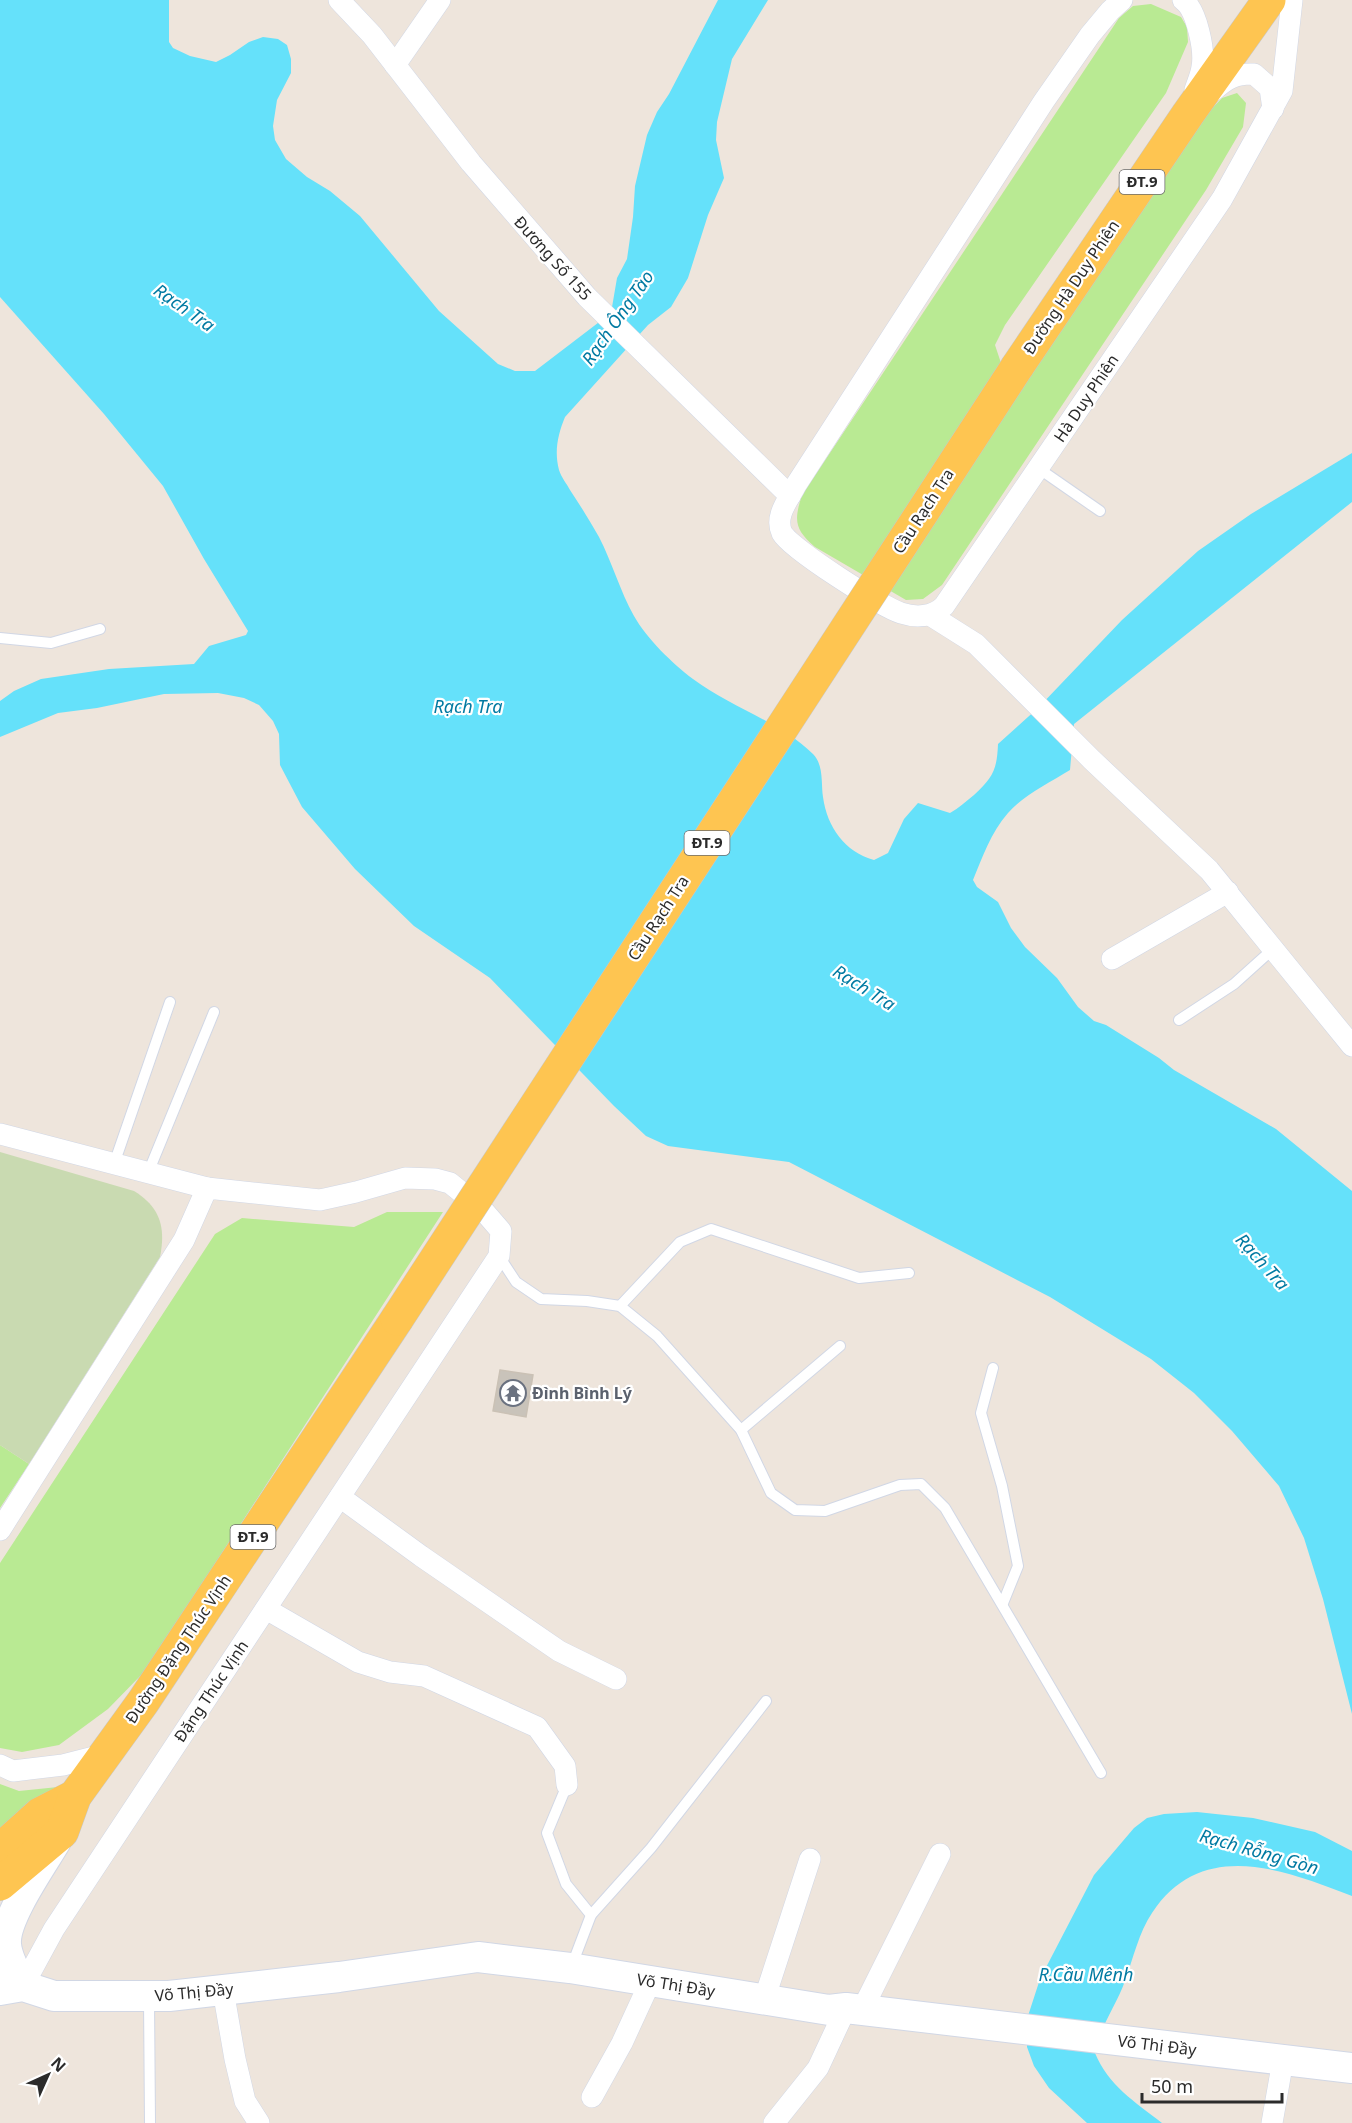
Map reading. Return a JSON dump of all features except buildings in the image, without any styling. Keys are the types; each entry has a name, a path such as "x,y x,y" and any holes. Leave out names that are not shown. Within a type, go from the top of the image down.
{"main road":[{"name":"Đường Hà Duy Phiên","path":"1017,367 1188,114 1269,0"},
{"name":"Cầu Rạch Tra","path":"397,1319 1017,367"},
{"name":"Đường Đặng Thúc Vịnh","path":"62,1832 75,1796 143,1702 397,1319"},
{"name":"Đường Đặng Thúc Vịnh","path":"0,1850 40,1814 75,1796"},
{"path":"0,1884 62,1832"}],"street":[{"name":"Đương Số 155","path":"339,0 372,35 471,163 603,313 790,496"},
{"path":"395,65 440,0"},
{"path":"1122,0 1110,10 1090,35 1044,101 790,496 780,519 782,532 822,567 898,612 930,615 976,644 1092,760 1188,848 1228,892 1352,1046"},
{"path":"1183,0 1190,5 1199,30 1203,65 1188,114"},
{"name":"Hà Duy Phiên","path":"930,615 944,606 1222,199 1282,92 1292,0"},
{"path":"1188,114 1224,81 1240,73 1254,74 1270,88 1273,109"},
{"path":"1112,960 1228,892"},
{"path":"0,1134 207,1188 320,1200 405,1178 442,1181 450,1183 482,1209 501,1231 500,1256"},
{"path":"0,1530 184,1240 207,1188"},
{"name":"Đặng Thúc Vịnh","path":"12,1988 54,1929 500,1256"},
{"path":"340,1497 559,1651 616,1679"},
{"path":"266,1609 358,1662 390,1672 424,1676 537,1727 565,1766 567,1785"},
{"path":"0,1766 13,1771 63,1765 106,1754"},
{"path":"12,1988 6,1934 14,1914 62,1832"},
{"path":"774,2123 818,2068 854,2009 940,1854"},
{"path":"764,2000 810,1858"},
{"name":"Võ Thị Đầy","path":"12,1988 54,1996 169,1996 339,1977 478,1957 651,1980 829,2010 854,2009 1352,2068"},
{"path":"591,2097 622,2043 651,1980"},
{"path":"223,1990 245,2101 259,2123"},
{"path":"1272,2123 1283,2060"}],"lane":[{"path":"1038,468 1100,511"},
{"path":"0,639 51,643 100,629"},
{"path":"1179,1020 1234,984 1274,949"},
{"path":"114,1164 170,1002"},
{"path":"148,1173 214,1012"},
{"path":"620,1306 680,1242 711,1229 859,1278 909,1273"},
{"path":"500,1256 516,1282 541,1299 587,1301 620,1306 657,1336 741,1430 771,1493 795,1510 825,1512 900,1485 921,1484 945,1508 1101,1773"},
{"path":"741,1430 840,1346"},
{"path":"993,1368 981,1413 1002,1486 1018,1566 1003,1603"},
{"path":"570,1968 591,1915 651,1848 766,1701"},
{"path":"567,1785 547,1833 566,1884 591,1915"},
{"path":"149,1995 150,2123"}],"green space":[{"path":"1151,4 1181,17 1187,27 1188,42 1166,93 1005,325 995,345 1003,369 1201,120 1222,98 1237,93 1246,103 1243,127 1206,190 942,585 923,599 906,600 808,541 800,529 797,518 802,495 1119,18 1133,6"},
{"path":"0,1152 134,1191 143,1197 155,1211 162,1236 160,1257 29,1464 0,1445"},
{"path":"387,1212 443,1212 146,1670 108,1709 59,1745 22,1752 0,1748 0,1563 215,1234 242,1218 354,1227"},
{"path":"0,1445 29,1464 0,1508"},
{"path":"0,1784 19,1791 58,1787 0,1843"}],"water":[{"name":"Rạch Tra","path":"0,0 169,0 169,42 173,48 190,56 216,62 249,42 263,37 278,39 287,45 291,59 291,73 277,100 273,126 275,140 286,159 360,216 439,311 498,364 515,371 535,371 611,313 617,278 627,259 635,186 647,135 657,112 669,94 718,0 768,0 732,59 717,122 716,140 724,178 708,215 688,278 671,307 648,325 565,417 560,430 557,456 559,470 599,537 634,616 653,642 707,689 785,732 813,754 819,764 825,808 833,828 854,851 874,860 888,853 904,819 918,803 950,813 974,795 993,772 998,744 1038,708 1122,620 1198,551 1251,514 1352,453 1352,502 1074,724 1070,770 1029,795 1008,813 992,837 973,880 977,887 998,902 1011,928 1025,947 1057,978 1078,1007 1094,1021 1106,1025 1174,1070 1276,1129 1352,1191 1352,1714 1323,1599 1304,1538 1279,1486 1232,1431 1194,1393 1151,1359 1050,1297 789,1162 668,1146 646,1136 490,978 414,926 355,869 302,807 280,765 279,734 273,721 259,705 244,698 218,693 164,694 97,708 58,713 0,737 0,701 14,691 41,679 109,669 194,664 209,646 246,635 248,631 163,486 104,414 0,297"},
{"name":"R.Cầu Mênh","path":"1197,1812 1253,1818 1315,1832 1352,1851 1352,1896 1300,1877 1246,1866 1220,1867 1195,1875 1172,1889 1152,1913 1143,1929 1125,1981 1097,2043 1095,2053 1115,2084 1162,2123 1087,2123 1049,2088 1034,2066 1027,2047 1027,2019 1040,1979 1094,1875 1134,1828 1147,1818 1164,1814"}],"place":[{"name":"Đình Bình Lý","path":"513,1393"}],"water label":[{"name":"Rạch Ông Tào","path":"618,318"},
{"name":"Rạch Rỗng Gòn","path":"1259,1852"}]}
